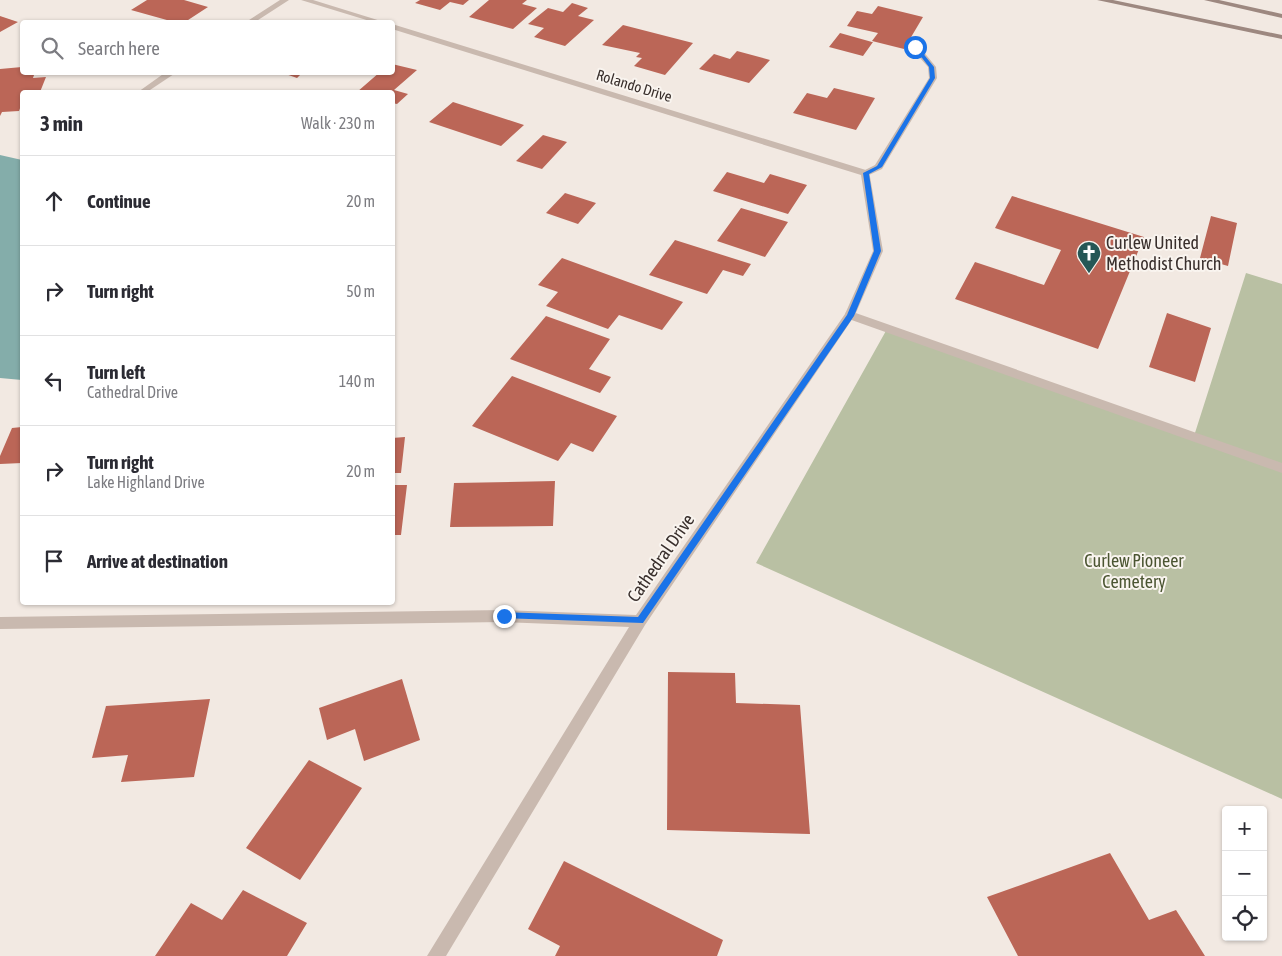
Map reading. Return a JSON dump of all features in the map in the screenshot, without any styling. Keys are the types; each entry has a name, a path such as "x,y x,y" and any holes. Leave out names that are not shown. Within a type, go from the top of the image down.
{"main road":[{"path":"1101,0 1282,37"},
{"path":"1208,0 1282,16"}],"street":[{"path":"253,20 285,0"},
{"path":"305,0 373,20"},
{"name":"Rolando Drive","path":"395,27 866,173"},
{"path":"866,173 879,167 933,78 932,67 915,47"},
{"path":"145,90 168,75"},
{"name":"Cathedral Drive","path":"436,956 640,621 850,316 878,251 866,173"},
{"path":"850,316 1282,468"},
{"path":"0,623 504,616 640,621"}],"green space":[{"name":"Curlew Pioneer Cemetery","path":"1246,273 1282,284 1282,799 756,563 887,329 1194,436"}],"water":[{"path":"0,155 20,160 20,380 0,378"}],"building":[{"path":"147,0 184,0 208,7 188,20 167,20 131,10"},
{"path":"420,0 469,0 463,5 450,2 440,10 415,3"},
{"path":"489,0 527,0 522,4 537,8 513,29 469,17"},
{"path":"572,3 588,8 578,16 594,20 565,46 534,37 544,28 528,24 548,8 563,12"},
{"path":"878,6 923,17 904,49 872,41 878,33 847,26 857,11 872,14"},
{"path":"0,16 18,22 0,32"},
{"path":"623,25 693,43 665,75 634,66 642,58 636,57 640,53 602,45"},
{"path":"840,33 873,42 863,56 829,47"},
{"path":"737,51 770,60 749,83 699,69 714,54 730,59"},
{"path":"395,65 417,70 394,90 359,90 377,75 395,75"},
{"path":"20,67 20,75 34,75 33,78 46,77 41,90 20,90 19,111 2,112 0,116 0,69"},
{"path":"288,75 300,75 297,78"},
{"path":"834,88 875,98 856,130 793,113 807,93 827,98"},
{"path":"395,90 408,94 397,104 395,104"},
{"path":"453,102 524,125 501,146 429,122"},
{"path":"543,135 567,142 542,169 516,161"},
{"path":"727,172 764,183 770,174 807,185 788,214 713,191"},
{"path":"565,193 596,203 578,224 546,213"},
{"name":"Curlew United Methodist Church","path":"1012,196 1144,237 1098,349 955,299 975,262 1044,285 1061,250 995,228"},
{"path":"741,208 788,222 765,257 717,241"},
{"path":"1211,216 1237,223 1228,266 1200,258"},
{"path":"675,240 751,264 743,276 723,270 707,294 649,275"},
{"path":"562,258 683,302 662,330 619,315 608,329 546,306 558,292 538,285"},
{"path":"1167,313 1211,328 1195,382 1149,367"},
{"path":"546,316 610,339 589,369 611,377 600,393 510,359"},
{"path":"512,376 617,416 593,452 571,443 558,461 472,426"},
{"path":"20,427 20,463 0,464 0,456 12,428"},
{"path":"405,437 401,473 395,473 395,438"},
{"path":"555,481 553,526 450,527 454,483"},
{"path":"395,485 407,485 401,535 395,535"},
{"path":"668,672 735,673 736,703 800,705 810,834 667,830"},
{"path":"402,679 420,740 364,761 355,729 327,740 319,708"},
{"path":"210,699 194,777 121,782 128,755 92,758 106,706"},
{"path":"309,760 362,788 300,880 246,848"},
{"path":"1110,853 1149,920 1176,910 1205,956 1018,956 987,897"},
{"path":"564,861 723,940 717,956 555,956 560,946 528,929"},
{"path":"243,890 307,923 287,956 155,956 191,903 222,920"}],"place":[{"name":"Curlew United Methodist Church","path":"1089,274"}],"route":[{"path":"504,616 640,621 850,316 878,251 866,173 879,167 933,78 932,67 915,47"}]}
